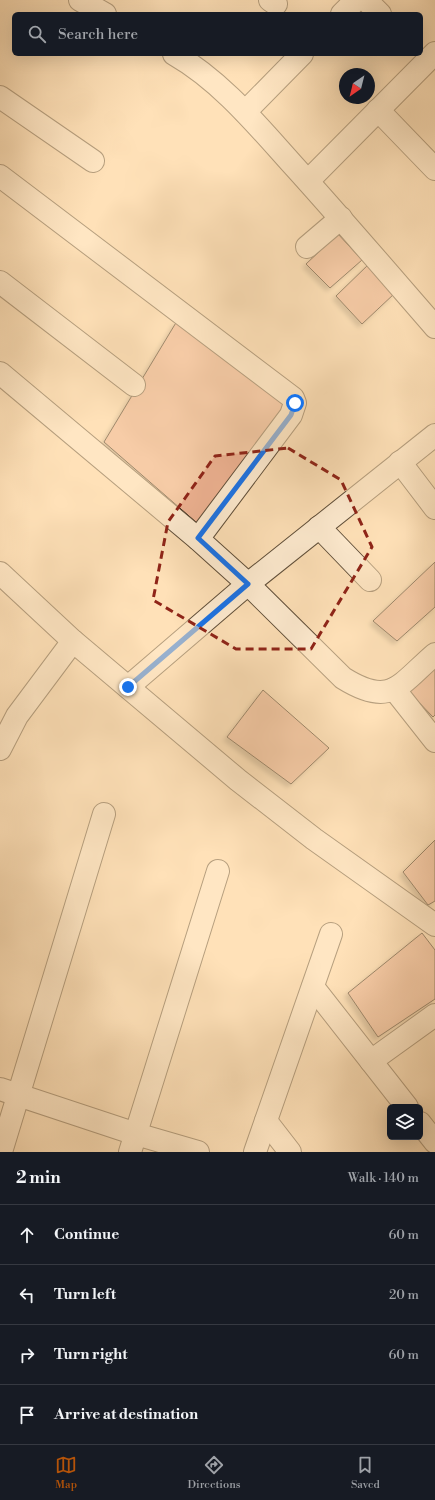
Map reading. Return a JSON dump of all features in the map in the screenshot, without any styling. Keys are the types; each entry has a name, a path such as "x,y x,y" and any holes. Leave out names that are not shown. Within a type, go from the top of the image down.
{"street":[{"path":"80,0 102,12"},
{"path":"107,12 116,0"},
{"path":"344,12 356,0"},
{"path":"366,0 378,12"},
{"path":"177,56 216,84 244,112 341,218 435,327"},
{"path":"244,112 300,56"},
{"path":"308,181 430,59"},
{"path":"0,96 93,161"},
{"path":"378,110 435,169"},
{"path":"0,176 293,398 295,403 291,415 198,538"},
{"path":"307,247 341,218"},
{"path":"0,282 134,385"},
{"path":"0,373 198,538 248,584 343,678 359,688 384,693 394,689 435,654"},
{"path":"128,687 248,584 435,435"},
{"path":"400,462 435,508"},
{"path":"318,527 370,580"},
{"path":"0,573 73,641 238,780 308,834 432,919"},
{"path":"0,749 17,716 73,641"},
{"path":"394,689 435,741"},
{"path":"1,1152 10,1093 104,814"},
{"path":"133,1143 218,871"},
{"path":"255,1152 331,934"},
{"path":"313,987 405,1104"},
{"path":"371,1061 435,1016"},
{"path":"10,1093 133,1143 198,1152"},
{"path":"266,1121 290,1152"},
{"path":"423,1127 435,1142"}],"highlighted area":[{"path":"288,448 341,480 372,547 311,649 236,649 153,600 168,522 215,456"}],"building":[{"path":"338,234 362,260 330,288 306,264"},
{"path":"370,263 395,293 362,324 336,296"},
{"path":"177,321 286,405 197,523 104,442"},
{"path":"435,562 435,607 397,641 373,621"},
{"path":"435,667 435,715 433,717 408,691"},
{"path":"263,690 329,748 291,784 227,737"},
{"path":"435,840 435,901 428,905 403,872"},
{"path":"422,933 435,950 435,999 378,1037 348,993"}],"route":[{"path":"128,687 248,584 198,538 291,415 295,409 295,403"}]}
